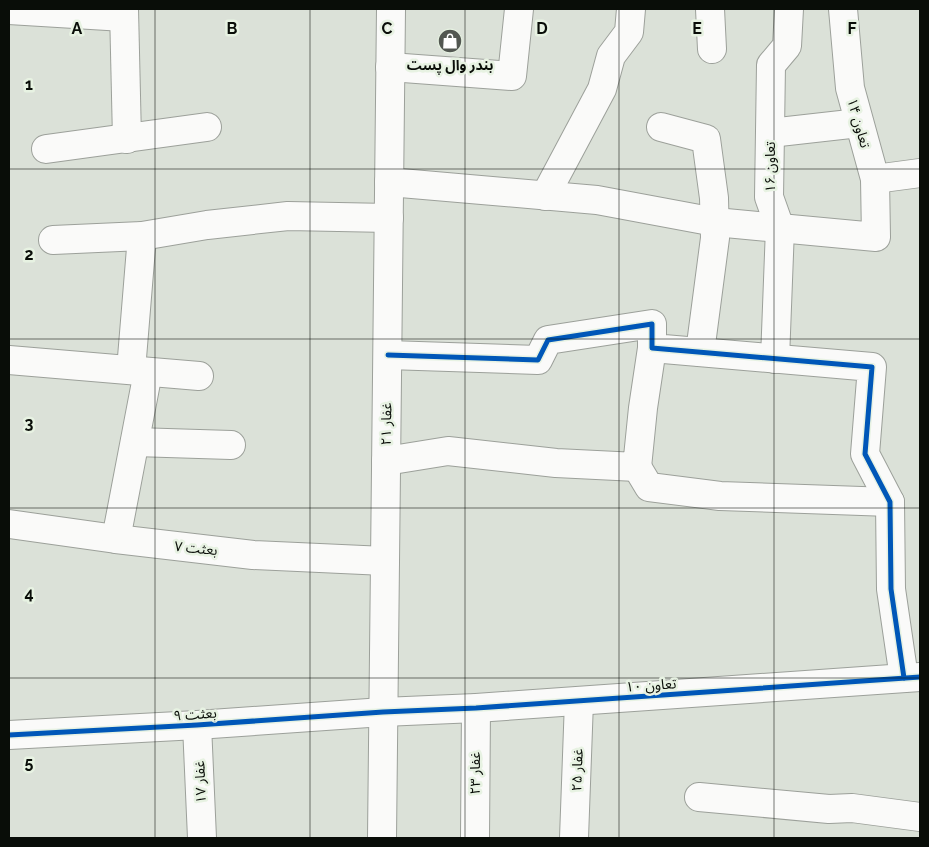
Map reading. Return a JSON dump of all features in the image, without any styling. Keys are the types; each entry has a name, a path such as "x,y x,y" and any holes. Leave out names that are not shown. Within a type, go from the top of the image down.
{"street":[{"name":"غفار ۲۱","path":"382,838 391,9"},
{"path":"390,67 512,76 519,9"},
{"path":"545,196 602,89 611,56 629,32 631,9"},
{"path":"710,9 712,48"},
{"name":"تعاون ۱۶","path":"775,359 780,228 769,197 771,65 787,46 789,9"},
{"name":"تعاون ۱۴","path":"780,228 876,237 875,179 850,88 844,9"},
{"path":"9,10 124,13 127,139"},
{"path":"770,133 859,123"},
{"path":"46,148 127,139 207,127"},
{"path":"661,127 706,139 714,198 715,238 700,352"},
{"path":"875,179 920,173"},
{"path":"389,182 597,200 715,222 780,228"},
{"path":"53,240 142,236 207,225 288,216 389,218"},
{"path":"116,539 135,442 140,371 142,236"},
{"path":"388,355 538,360 548,340 652,324 652,348 637,467 649,487 720,496 890,502"},
{"path":"652,348 872,367 865,454 890,502 891,589 912,678"},
{"path":"9,360 199,376"},
{"path":"135,442 231,445"},
{"path":"386,461 448,451 556,464 637,467"},
{"name":"بعثت ۷","path":"9,524 116,539 253,554 385,561"},
{"name":"تعاون ۱۰","path":"383,712 476,708 912,678"},
{"name":"غفار ۲۵","path":"574,838 580,701"},
{"name":"غفار ۲۳","path":"475,838 476,708"},
{"name":"بعثت ۹","path":"9,735 197,725 383,712"},
{"name":"غفار ۱۷","path":"197,725 202,838"},
{"path":"699,797 829,809 852,808 920,817"}],"cycle path":[{"path":"388,355 538,360 548,340 652,324 652,348 872,367 865,454 890,502 891,589 904,678"},
{"path":"9,735 476,708 920,677"}],"place":[{"name":"بندر وال پست","path":"450,41"}]}
